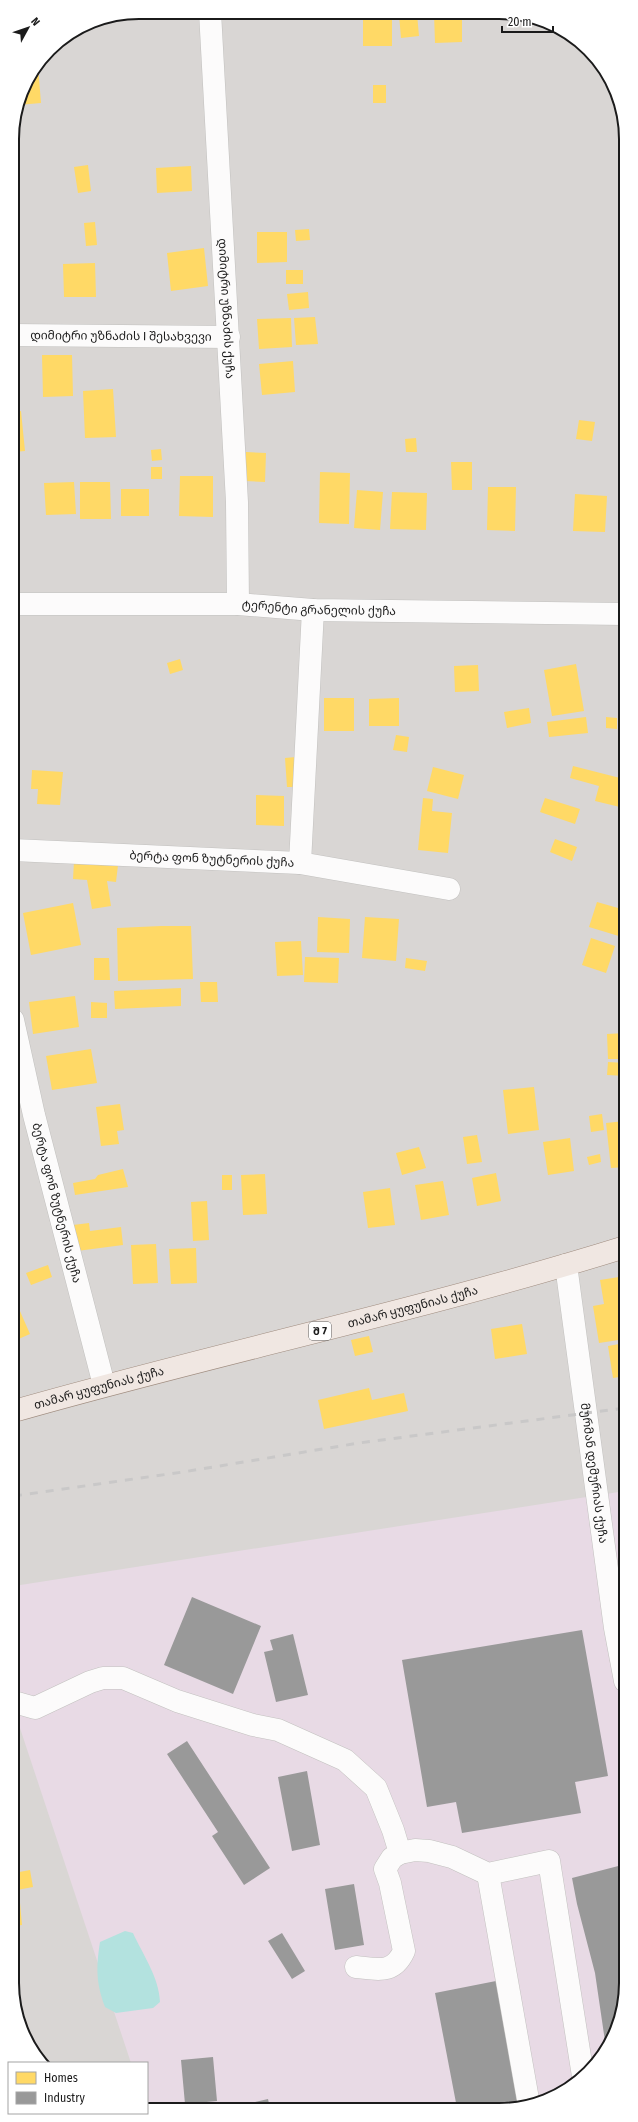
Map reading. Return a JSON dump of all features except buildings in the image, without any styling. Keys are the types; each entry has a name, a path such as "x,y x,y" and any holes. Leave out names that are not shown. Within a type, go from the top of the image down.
{"main road":[{"name":"თამარ ყუფუნიას ქუჩა","path":"19,1410 104,1385 378,1316 566,1265 619,1249"}],"street":[{"name":"დიმიტრი უზნაძის ქუჩა","path":"210,19 237,502 238,604"},
{"name":"დიმიტრი უზნაძის I შესახვევი","path":"19,335 229,337"},
{"name":"ტერენტი გრანელის ქუჩა","path":"19,604 238,604 313,610 619,614"},
{"name":"ბერტა ფონ ზუტნერის ქუჩა","path":"19,850 300,863 313,610"},
{"path":"300,863 449,889"},
{"name":"ბერტა ფონ ზუტნერის ქუჩა","path":"19,1047 34,1115 104,1385"},
{"name":"მურმან დემურიას ქუჩა","path":"566,1265 619,1649"},
{"path":"19,1703 35,1708 48,1700 69,1693 90,1682 103,1678 123,1678 177,1701 253,1725 278,1730 345,1760 376,1788 393,1830 400,1853"},
{"path":"356,1967 385,1970 396,1963 404,1951 390,1884 385,1869 392,1858 400,1853 429,1851 452,1857 488,1874 549,1861 582,2069"},
{"path":"488,1874 528,2099"}],"shaded area":[{"path":"131,19 507,19 522,21 538,25 552,31 566,39 584,54 599,72 607,86 613,100 617,116 619,131 619,1991 613,2022 599,2050 578,2073 566,2083 546,2094 285,2103 148,2103 148,2062 49,2062 31,2036 25,2022 21,2006 19,1991 19,131 23,108 31,86 39,72 54,54 79,35 93,28 116,21"},
{"path":"619,1492 619,1991 613,2022 599,2050 578,2073 566,2083 545,2094 515,2102 148,2103 148,2062 131,2062 19,1725 19,1585"}],"water":[{"path":"125,1931 133,1933 150,1966 157,1984 160,2002 153,2008 116,2013 105,2007 98,1982 97,1967 100,1942"}],"railway":[{"path":"19,1495 183,1472 359,1443 619,1409"}]}
